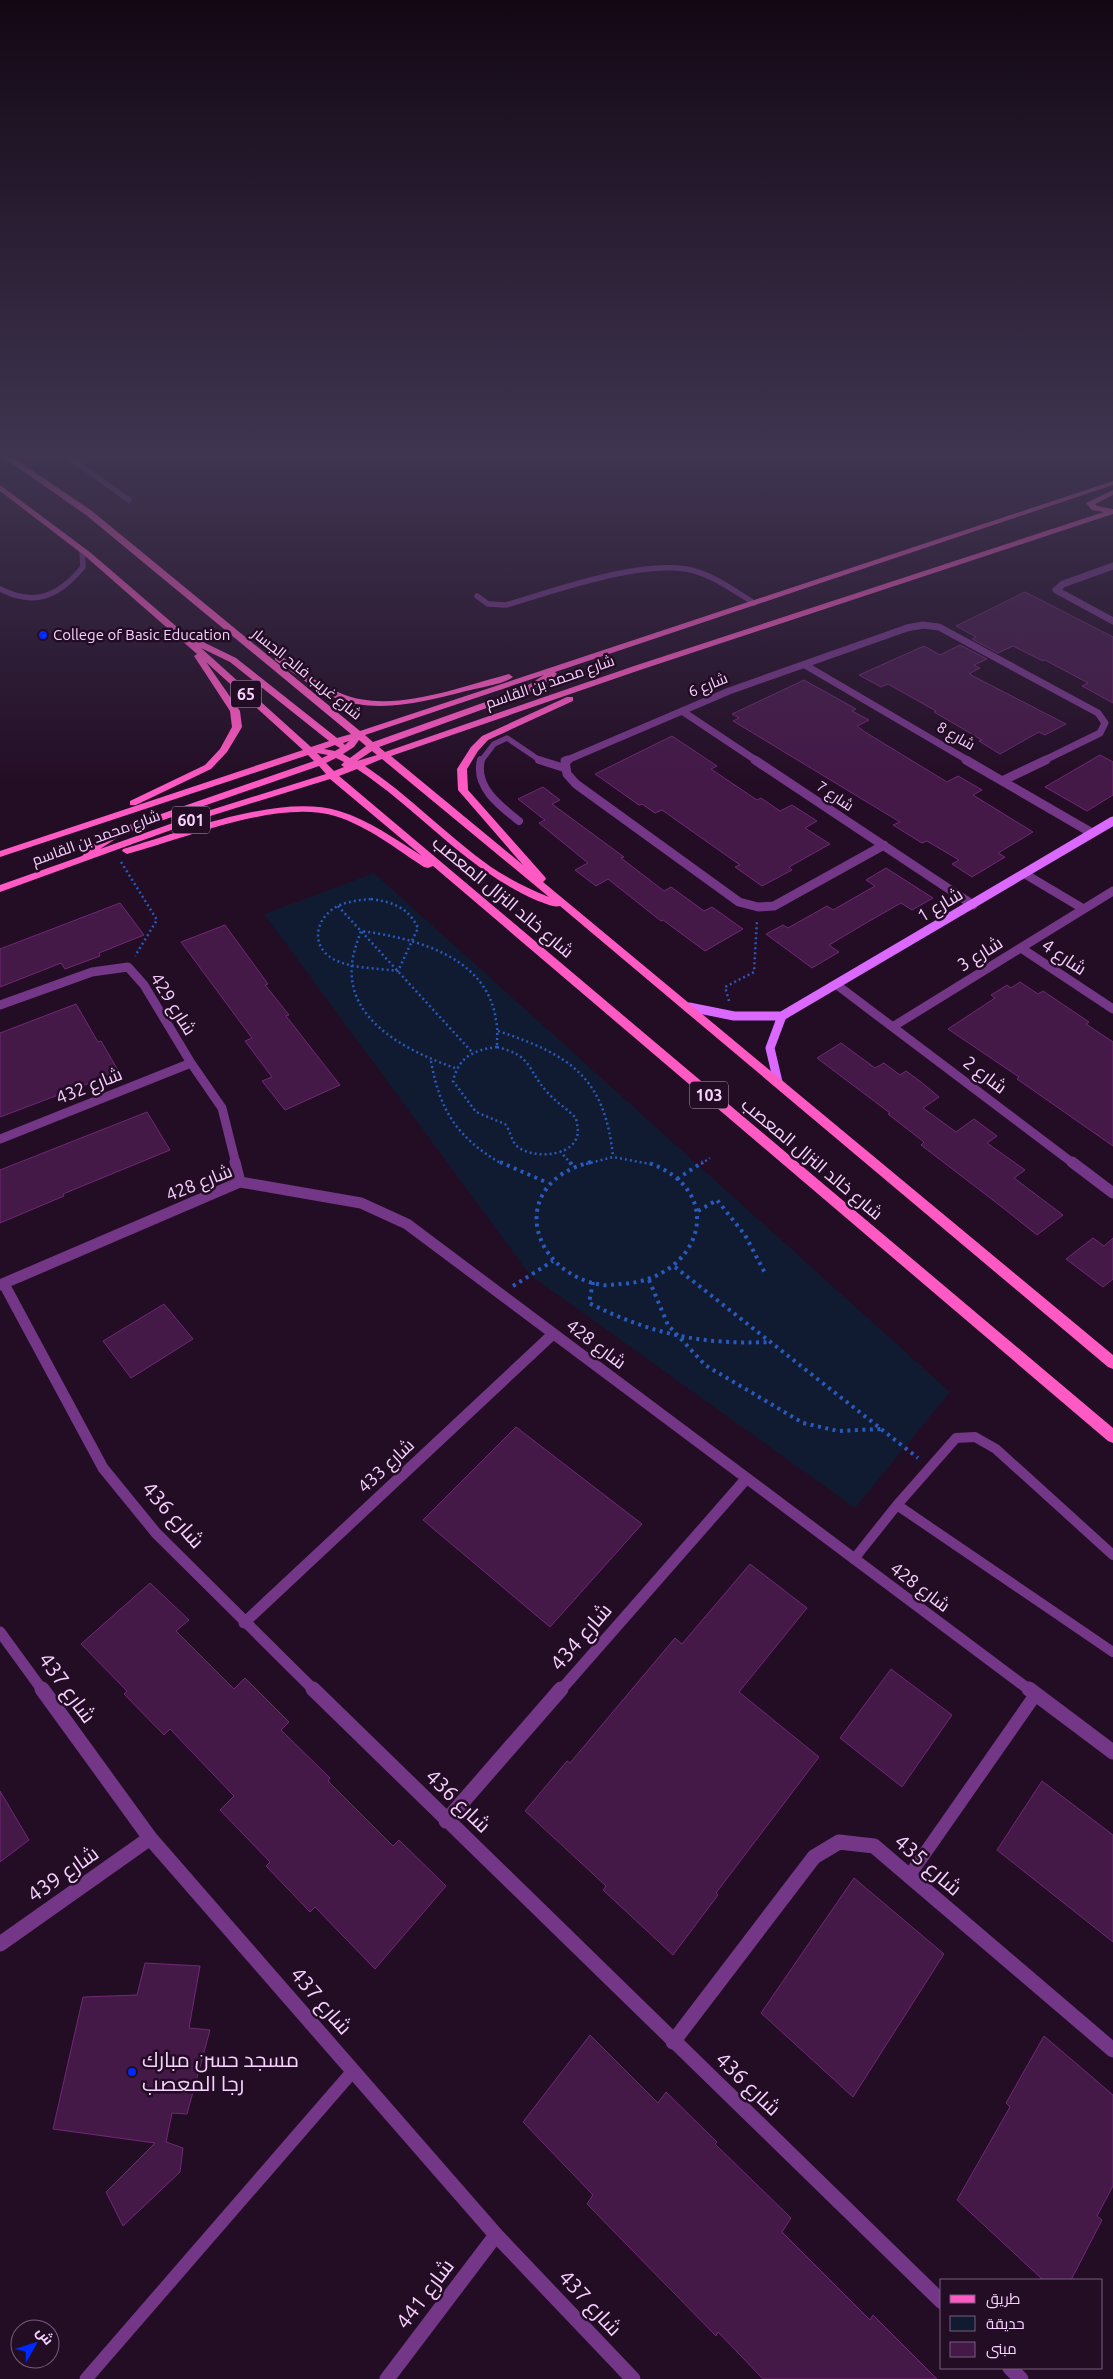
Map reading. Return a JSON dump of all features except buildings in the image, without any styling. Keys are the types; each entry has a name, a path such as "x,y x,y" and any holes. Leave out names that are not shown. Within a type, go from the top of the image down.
{"main road":[{"name":"65","path":"97,563 185,638 308,750"},
{"name":"شارع غريب فالح الجسار","path":"151,563 359,734"},
{"name":"شارع محمد بن القاسم","path":"0,854 874,563"},
{"name":"شارع محمد بن القاسم","path":"0,889 204,815 332,775 356,763 383,756 637,668 955,563"},
{"path":"228,626 325,689 347,699 380,702 412,700 596,656"},
{"path":"185,638 233,660 479,863 522,890 568,909"},
{"path":"80,828 208,767 224,750 237,727 235,711 185,638"},
{"path":"568,909 463,790 462,769 474,749 485,738 637,668"},
{"path":"356,763 362,753 372,746 525,691 544,681 558,669"},
{"path":"83,859 101,843 119,832 320,762 343,752 359,734"},
{"name":"شارع خالد النزال المعصب","path":"359,734 383,756 689,1007 1113,1363"},
{"path":"308,750 383,756"},
{"name":"شارع خالد النزال المعصب","path":"308,750 332,775 1113,1437"},
{"path":"34,877 269,812 334,813 366,825 471,893"}],"street":[{"path":"1113,566 1063,584 1056,590 1113,621"},
{"name":"شارع 6","path":"564,768 565,761 574,756 682,711 907,628 923,625 939,628 1098,713 1105,723 1100,733 1004,780"},
{"name":"شارع 8","path":"805,665 1004,780 1092,834"},
{"name":"شارع 7","path":"682,711 973,905"},
{"path":"564,768 567,776 576,784 739,902 758,907 774,906 884,845"},
{"name":"شارع 1","path":"689,1007 734,1016 782,1016 1113,821"},
{"path":"1025,874 1082,908"},
{"name":"شارع 3","path":"894,1026 1022,948 1082,908 1113,891"},
{"name":"شارع 4","path":"1022,948 1113,1009"},
{"name":"شارع 429","path":"0,1006 92,972 128,968 144,985 191,1063 222,1108 240,1182"},
{"name":"شارع 2","path":"837,985 1113,1192"},
{"path":"778,1082 770,1048 782,1016"},
{"name":"شارع 432","path":"0,1139 191,1063"},
{"name":"شارع 428","path":"2,1284 240,1182 361,1203 407,1224 1113,1752"},
{"name":"شارع 436","path":"2,1284 103,1468 156,1533 244,1623 446,1821 940,2300"},
{"name":"شارع 433","path":"244,1623 553,1334"},
{"name":"شارع 434","path":"446,1821 746,1479"},
{"name":"شارع 437","path":"0,1632 150,1838 496,2235 633,2379"},
{"name":"شارع 439","path":"0,1944 150,1838"},
{"name":"شارع 435","path":"673,2042 814,1857 839,1842 874,1846 1113,2050"},
{"name":"شارع 441","path":"386,2379 496,2235"},
{"path":"1011,2369 1021,2379"}],"lane":[{"path":"0,590 13,598 30,599 64,588 83,567 83,563"},
{"path":"477,596 488,604 506,605 611,574 665,568 686,569 710,577 754,603"},
{"path":"520,821 499,804 480,779 478,767 486,752 499,740 507,738 545,764 564,768"},
{"path":"854,1559 897,1505 956,1438 975,1437 996,1449 1113,1555"},
{"path":"897,1505 1113,1652"},
{"path":"909,1876 1036,1694"},
{"path":"86,2379 353,2071"}],"path":[{"path":"116,854 158,920 128,968"},
{"path":"371,899 389,901 403,907 414,916 418,928 398,971 351,964 334,959 322,950 316,939 317,927 324,916 338,906 353,901 371,899"},
{"path":"338,906 472,1052"},
{"path":"734,1016 725,987 754,972 758,907"},
{"path":"361,931 412,939 450,956 474,975 487,992 495,1011 498,1030 497,1047"},
{"path":"361,931 354,948 351,964 352,983 358,1002 370,1020 393,1040 431,1061 455,1068"},
{"path":"498,1030 552,1051 574,1067 592,1086 605,1108 612,1132 613,1157"},
{"path":"497,1047 512,1050 526,1056 546,1091 576,1118 578,1134 571,1144 560,1152 532,1153 521,1149 512,1142 510,1131 504,1124 475,1111 453,1081 455,1068 462,1059 472,1052 497,1047"},
{"path":"431,1061 433,1082 440,1104 453,1124 470,1143 493,1160 519,1173 548,1183"},
{"path":"560,1152 572,1165"},
{"path":"613,1157 637,1159 658,1166 677,1179 690,1194 698,1211 699,1226 695,1242 687,1256 675,1267 637,1284 615,1285 593,1282 571,1274 553,1261 541,1246 535,1222 534,1213 539,1197 548,1183 572,1165 592,1159 613,1157"},
{"path":"677,1179 710,1158"},
{"path":"698,1211 717,1200 738,1222 755,1247 766,1275"},
{"path":"500,1294 553,1261"},
{"path":"675,1267 930,1467"},
{"path":"649,1280 668,1326 705,1365 803,1423 838,1431 881,1429"},
{"path":"593,1282 589,1303 621,1320 656,1333 732,1345 770,1342"}],"green space":[{"path":"374,873 950,1392 855,1508 530,1275 264,914"}],"place":[{"name":"College of Basic Education","path":"43,635"},
{"name":"مسجد حسن مبارك رجا المعصب","path":"132,2072"}]}
